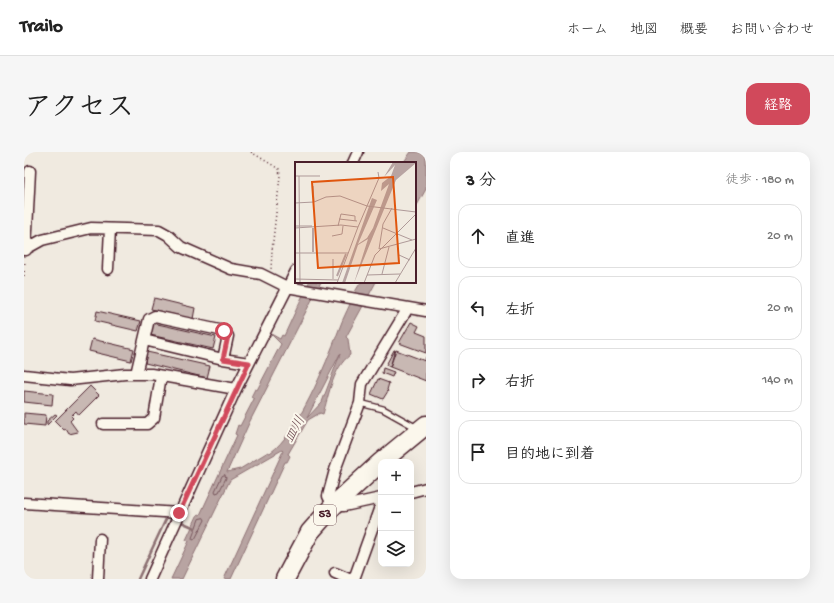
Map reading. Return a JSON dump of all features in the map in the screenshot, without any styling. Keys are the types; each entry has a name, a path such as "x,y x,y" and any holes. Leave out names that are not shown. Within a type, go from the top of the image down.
{"highway":[{"name":"53","path":"385,459 424,430"},
{"name":"53","path":"285,579 310,532 333,506 378,465"}],"street":[{"path":"353,162 358,152"},
{"path":"25,250 30,171"},
{"path":"25,250 42,240 91,228 159,230 168,235 181,247 231,269 261,274 271,280 291,287 426,311"},
{"path":"108,269 110,229"},
{"path":"150,579 236,389 291,287 295,274"},
{"path":"378,499 344,506 333,506 328,496 335,470 360,403 362,384 408,308"},
{"path":"136,374 149,319 155,316 224,331 228,336 223,359"},
{"path":"144,340 223,359 249,363"},
{"path":"24,375 70,380 136,374 161,376 236,389"},
{"path":"103,424 147,424 154,418 161,376"},
{"path":"414,491 426,488"},
{"path":"24,503 179,513"},
{"path":"354,579 378,512"},
{"path":"98,579 100,539"},
{"path":"335,573 349,579"}],"lane":[{"path":"360,403 384,409 424,430"}],"path":[{"path":"251,152 279,169 280,176 272,250 271,280"},
{"path":"24,276 25,250"}],"water":[{"path":"411,152 426,152 426,189 416,207 416,162 404,162"},
{"name":"皿川","path":"309,283 320,283 250,421 227,472 240,469 268,452 270,453 291,430 319,379 356,290 360,283 375,283 346,337 348,339 350,355 339,367 323,414 320,413 308,420 288,454 290,456 287,462 285,462 231,579 224,579 283,451 282,450 230,480 182,579 171,579 189,541 186,540 198,514 200,515 237,435 235,434 238,425 240,426 254,399 251,397 255,389 257,390 281,344 271,334 280,339 282,335 284,336","holes":["340,354 322,402 307,418"]}],"building":[{"path":"154,298 195,308 193,319 151,309"},
{"path":"97,311 141,321 138,331 95,321"},
{"path":"411,322 419,326 416,332 426,336 426,353 399,343"},
{"path":"153,323 216,337 213,349 150,335"},
{"path":"92,339 134,349 131,361 89,351"},
{"path":"395,350 390,367 386,365"},
{"path":"396,350 425,361 426,357 426,381 390,367"},
{"path":"147,352 210,366 207,378 145,363"},
{"path":"383,368 394,372 392,377 382,373"},
{"path":"378,379 389,383 388,391 383,399 371,394"},
{"path":"90,386 99,395 79,415 76,411 71,416 73,418 70,421 78,432 69,434 66,429 64,430 55,421"},
{"path":"24,391 53,394 52,405 24,402"},
{"path":"24,413 46,415 45,426 24,424"},
{"path":"55,414 57,415 47,425 47,421"}],"waterway":[{"path":"138,579 166,519"},
{"path":"179,521 195,528"}],"route":[{"path":"179,513 249,363 223,359 228,336 224,331"}]}
